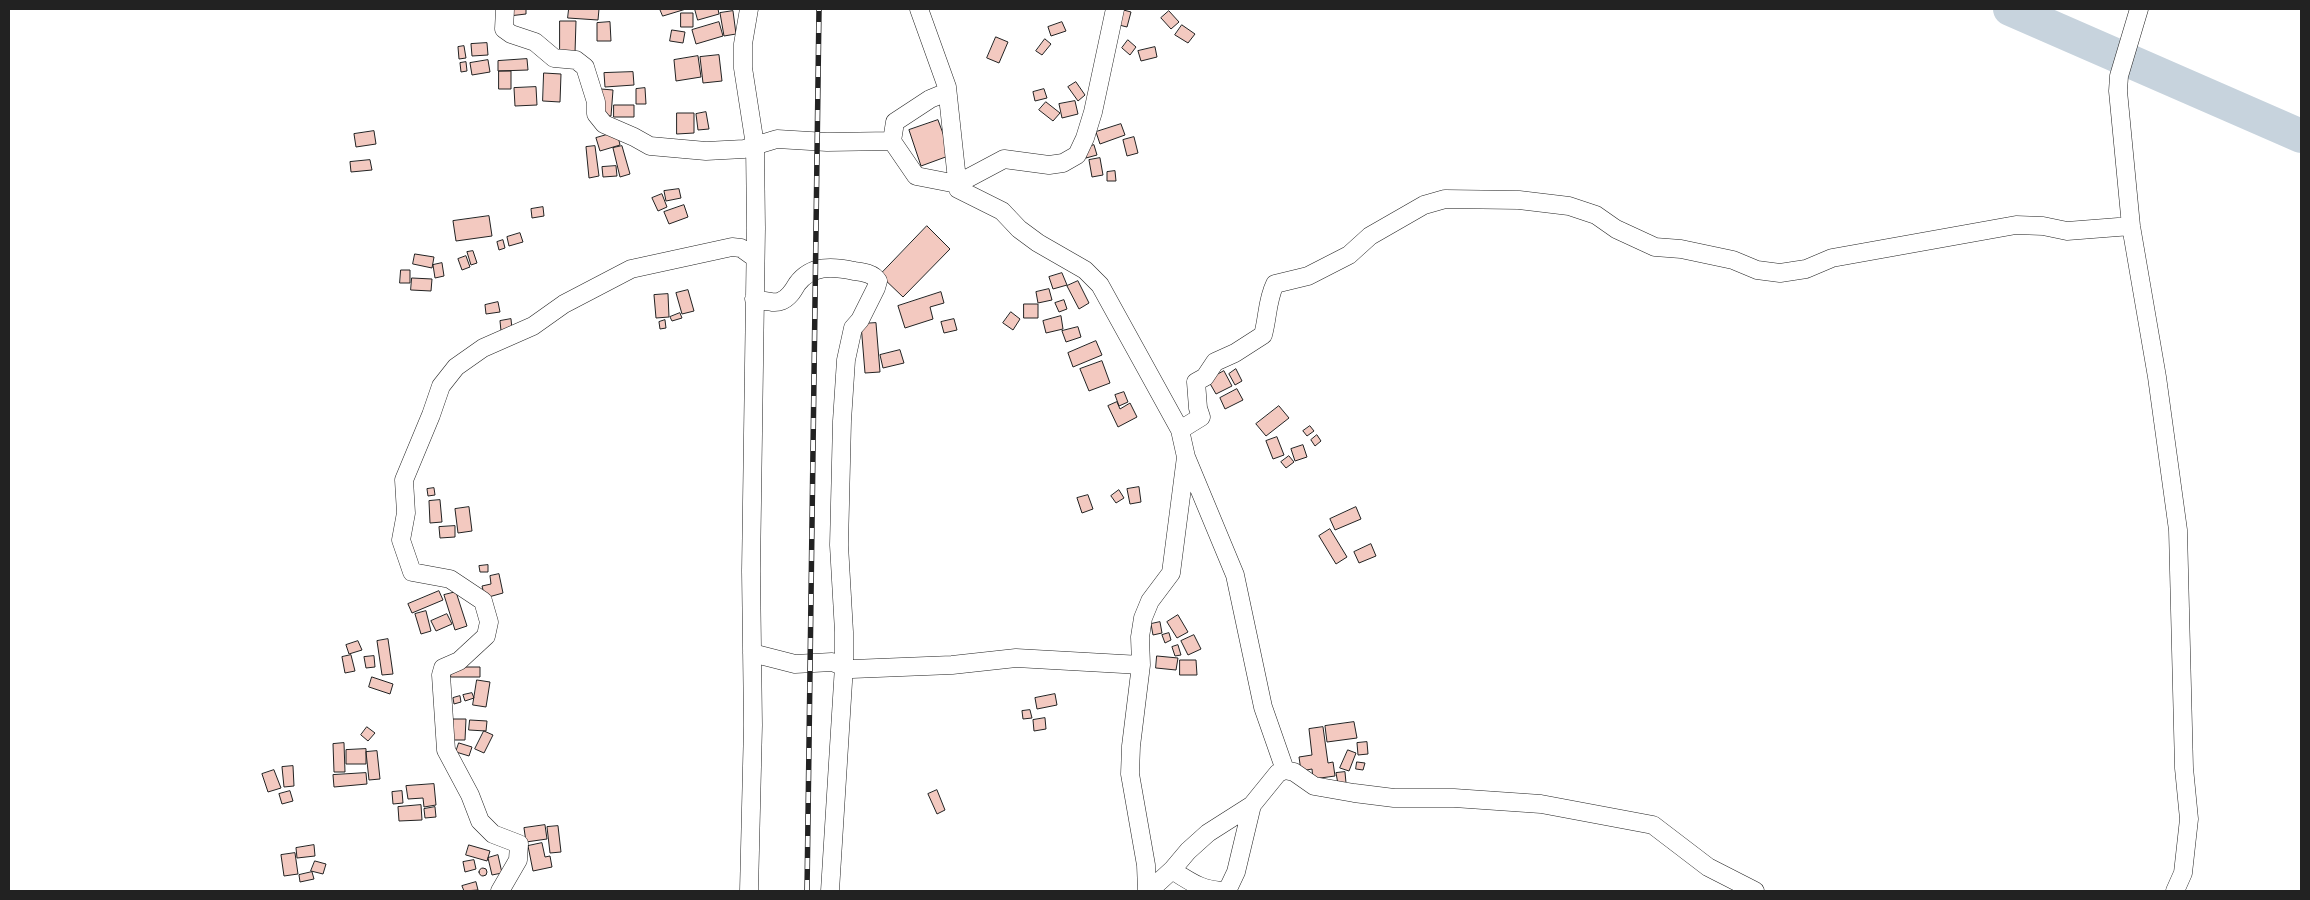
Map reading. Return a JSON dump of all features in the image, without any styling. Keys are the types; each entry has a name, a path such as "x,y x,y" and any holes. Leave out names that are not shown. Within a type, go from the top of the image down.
{"street":[{"path":"505,9 504,30 535,42 554,58 576,60 584,67 596,102 596,114 604,124 650,146 706,151 744,149 776,139 827,142 892,141"},
{"path":"748,9 743,44 743,68 754,145 755,258 753,725 749,891"},
{"path":"919,9 942,70 947,92 958,189 1002,211 1038,243 1085,270 1100,285 1180,430 1186,457 1235,575 1264,707 1285,770"},
{"path":"947,92 930,99 895,122 892,141 916,176 957,184 1004,159 1049,165 1063,163 1077,154 1085,138 1093,112 1115,9"},
{"path":"2139,9 2119,76 2118,90 2131,226 2157,377 2178,530 2184,768 2189,819 2183,873 2175,891"},
{"path":"1180,430 1201,418 1198,408 1196,382 1205,377 1215,362 1235,353 1263,335 1268,318 1269,295 1275,284 1308,276 1348,255 1370,236 1424,205 1445,199 1519,200 1569,206 1596,214 1616,229 1655,246 1680,249 1732,260 1758,270 1780,273 1806,269 1832,258 2016,225 2043,226 2068,231 2131,226"},
{"path":"500,891 518,860 519,844 494,834 480,821 470,795 446,750 441,675 443,668 459,661 486,636 489,622 483,601 450,579 412,572 401,540 406,513 404,480 441,386 456,367 483,348 533,326 564,304 631,269 732,248 741,248 755,258"},
{"path":"754,299 780,302 789,296 804,276 822,267 842,268 869,274 875,276 878,281 860,320 853,328 846,360 842,422 839,545 844,666 830,891"},
{"path":"1148,891 1146,865 1130,774 1131,746 1143,618 1150,601 1170,572 1186,457"},
{"path":"752,653 795,664 832,662 852,669 952,665 1038,658 1140,665"},
{"path":"1148,891 1172,870 1188,850 1208,833 1252,805 1278,773 1285,770 1294,772 1314,786 1354,793 1394,798 1454,798 1541,804 1652,826 1708,867 1755,891"},
{"path":"1172,870 1194,885 1211,891 1227,890 1236,872 1252,805"}],"building":[{"path":"509,9 526,9 526,14 509,16"},
{"path":"569,9 599,9 598,20 568,18"},
{"path":"660,9 686,9 663,16"},
{"path":"695,9 718,9 719,14 698,20"},
{"path":"1120,9 1131,12 1127,27 1115,24"},
{"path":"733,11 736,34 724,36 720,13"},
{"path":"1169,11 1179,22 1171,29 1161,18"},
{"path":"681,13 693,13 693,27 681,27"},
{"path":"560,21 576,21 575,53 560,52"},
{"path":"610,22 611,41 597,41 597,23"},
{"path":"719,22 723,36 696,44 692,30"},
{"path":"1062,22 1066,31 1051,36 1048,27"},
{"path":"1182,25 1195,34 1188,43 1175,35"},
{"path":"672,30 685,32 683,43 670,41"},
{"path":"996,37 1008,42 999,63 987,58"},
{"path":"1045,39 1051,44 1042,55 1036,51"},
{"path":"1128,40 1136,47 1130,55 1122,48"},
{"path":"487,43 488,55 472,56 471,44"},
{"path":"464,46 466,58 459,59 458,47"},
{"path":"1155,47 1157,57 1141,61 1138,51"},
{"path":"719,55 722,81 703,83 700,57"},
{"path":"698,56 701,77 676,81 674,60"},
{"path":"527,59 528,70 498,71 498,61"},
{"path":"488,60 490,72 472,75 470,63"},
{"path":"466,62 467,71 461,72 460,63"},
{"path":"499,71 511,71 511,89 499,89"},
{"path":"633,72 634,85 605,87 604,73"},
{"path":"544,73 561,74 560,102 543,101"},
{"path":"1076,82 1085,95 1078,101 1068,87"},
{"path":"536,87 537,105 515,106 514,88"},
{"path":"645,88 646,104 636,104 636,89"},
{"path":"601,89 613,90 611,116 599,116"},
{"path":"1044,89 1047,98 1035,101 1033,92"},
{"path":"1075,101 1078,114 1062,118 1059,104"},
{"path":"1046,102 1060,113 1053,121 1039,110"},
{"path":"614,105 634,105 634,117 614,117"},
{"path":"706,112 709,129 698,130 696,114"},
{"path":"677,113 694,113 694,133 677,134"},
{"path":"938,120 951,155 921,166 909,130"},
{"path":"1121,124 1125,135 1100,144 1096,132"},
{"path":"374,131 376,144 356,147 354,134"},
{"path":"617,132 620,145 600,151 596,138"},
{"path":"1134,137 1138,153 1127,156 1123,140"},
{"path":"1094,145 1097,155 1086,158 1083,149"},
{"path":"595,146 599,176 589,178 586,147"},
{"path":"622,146 630,174 620,177 613,148"},
{"path":"1100,158 1103,175 1092,177 1089,160"},
{"path":"370,160 372,170 351,172 350,162"},
{"path":"616,166 617,176 603,177 602,167"},
{"path":"1115,171 1116,181 1107,181 1107,172"},
{"path":"679,189 681,198 666,201 664,191"},
{"path":"662,194 667,207 658,211 652,198"},
{"path":"684,205 688,217 669,224 664,212"},
{"path":"543,207 544,216 532,218 531,209"},
{"path":"489,216 492,236 456,241 453,221"},
{"path":"927,226 950,249 903,297 880,275"},
{"path":"520,233 523,242 509,246 507,237"},
{"path":"503,240 505,248 499,250 497,242"},
{"path":"473,251 477,263 471,265 467,252"},
{"path":"415,254 434,257 432,268 413,264"},
{"path":"466,256 470,267 462,270 458,259"},
{"path":"442,263 444,276 435,278 433,265"},
{"path":"401,270 410,270 410,283 400,283"},
{"path":"1062,273 1067,285 1053,289 1049,277"},
{"path":"412,278 432,279 431,291 411,290"},
{"path":"1078,281 1089,303 1079,309 1067,286"},
{"path":"1049,289 1052,300 1038,303 1036,292"},
{"path":"688,290 694,311 682,314 676,293"},
{"path":"941,292 944,303 930,307 933,319 905,328 898,306"},
{"path":"668,294 669,317 656,318 654,295"},
{"path":"1064,300 1067,309 1059,312 1055,303"},
{"path":"498,302 500,312 486,314 485,305"},
{"path":"1024,304 1038,304 1038,318 1024,318"},
{"path":"1011,312 1020,319 1013,330 1003,323"},
{"path":"680,313 682,318 672,321 670,317"},
{"path":"1061,316 1063,329 1046,333 1043,321"},
{"path":"511,319 512,329 501,331 500,321"},
{"path":"954,319 957,330 944,333 941,322"},
{"path":"665,320 666,328 660,329 659,322"},
{"path":"876,323 880,372 865,373 861,324"},
{"path":"1078,327 1081,337 1066,342 1062,331"},
{"path":"1096,341 1102,355 1073,367 1068,353"},
{"path":"900,350 904,363 883,368 880,355"},
{"path":"1102,361 1110,383 1089,391 1080,369"},
{"path":"1236,369 1242,381 1235,385 1229,374"},
{"path":"1224,371 1232,386 1216,394 1208,380"},
{"path":"1237,389 1243,400 1225,409 1220,398"},
{"path":"1124,392 1128,402 1119,406 1115,395"},
{"path":"1117,402 1120,409 1130,403 1137,417 1118,427 1108,406"},
{"path":"1279,406 1289,418 1266,436 1256,424"},
{"path":"1310,426 1314,431 1307,436 1303,431"},
{"path":"1317,435 1321,441 1315,446 1311,440"},
{"path":"1277,437 1284,455 1273,459 1266,441"},
{"path":"1303,445 1307,457 1295,461 1291,449"},
{"path":"1289,456 1294,462 1286,468 1281,462"},
{"path":"1139,487 1141,502 1130,504 1127,489"},
{"path":"434,488 435,495 428,496 427,489"},
{"path":"1119,490 1124,498 1116,503 1111,496"},
{"path":"1088,495 1093,509 1082,513 1077,498"},
{"path":"440,500 442,522 430,523 429,501"},
{"path":"469,507 472,531 458,533 455,509"},
{"path":"1356,507 1361,519 1335,530 1330,519"},
{"path":"455,526 455,537 440,538 439,527"},
{"path":"1330,529 1347,557 1336,564 1319,536"},
{"path":"1371,544 1376,556 1359,563 1354,552"},
{"path":"488,565 488,572 480,572 479,566"},
{"path":"499,574 503,593 485,598 482,586 491,584 490,576"},
{"path":"439,591 443,600 412,613 408,604"},
{"path":"456,592 467,626 455,630 444,595"},
{"path":"426,611 431,631 421,634 415,614"},
{"path":"447,614 452,624 436,631 431,621"},
{"path":"1178,615 1188,632 1177,638 1167,622"},
{"path":"1160,622 1162,633 1153,635 1151,624"},
{"path":"1169,633 1171,640 1165,643 1162,635"},
{"path":"1194,635 1201,649 1188,655 1181,641"},
{"path":"388,639 393,674 382,675 377,641"},
{"path":"358,641 362,650 349,654 346,645"},
{"path":"1178,645 1181,655 1175,656 1172,647"},
{"path":"351,655 355,671 345,673 342,657"},
{"path":"374,656 375,667 366,668 364,657"},
{"path":"1157,656 1178,658 1176,670 1156,668"},
{"path":"1180,660 1196,660 1197,675 1180,675"},
{"path":"451,667 480,667 480,677 451,677"},
{"path":"372,677 393,684 390,694 369,687"},
{"path":"477,680 490,682 486,707 473,705"},
{"path":"472,693 474,698 465,701 463,695"},
{"path":"1055,694 1057,705 1037,709 1035,698"},
{"path":"460,696 461,702 454,704 453,698"},
{"path":"1030,710 1032,718 1023,719 1022,711"},
{"path":"1045,718 1046,729 1034,731 1033,720"},
{"path":"453,719 466,719 465,740 453,740"},
{"path":"470,720 487,721 486,731 469,730"},
{"path":"1354,722 1357,738 1327,742 1325,726"},
{"path":"367,727 375,733 368,741 361,735"},
{"path":"1323,727 1328,763 1333,762 1335,776 1313,779 1312,769 1301,771 1299,757 1312,755 1309,729"},
{"path":"484,731 493,735 484,753 475,749"},
{"path":"1367,742 1368,754 1358,755 1357,743"},
{"path":"344,743 345,772 334,772 333,744"},
{"path":"459,743 472,747 469,756 456,752"},
{"path":"366,749 366,764 346,764 346,750"},
{"path":"1348,750 1356,753 1349,771 1340,768"},
{"path":"377,751 380,779 369,780 366,752"},
{"path":"1357,762 1365,763 1363,770 1356,769"},
{"path":"293,766 294,786 284,787 282,767"},
{"path":"274,770 281,788 268,792 262,774"},
{"path":"1345,772 1346,783 1338,784 1336,773"},
{"path":"366,773 367,784 334,787 333,775"},
{"path":"434,784 436,805 424,807 423,798 408,799 406,786"},
{"path":"937,790 945,810 937,814 928,794"},
{"path":"290,791 293,801 282,804 279,794"},
{"path":"402,791 403,803 393,804 392,792"},
{"path":"421,805 422,820 399,821 398,807"},
{"path":"435,807 436,817 425,818 424,809"},
{"path":"545,825 547,839 526,842 524,828"},
{"path":"558,826 561,852 550,853 547,827"},
{"path":"542,843 545,857 550,856 552,867 533,871 528,846"},
{"path":"314,845 315,856 297,858 296,848"},
{"path":"469,845 490,851 487,861 466,855"},
{"path":"295,853 298,874 284,876 281,855"},
{"path":"498,855 502,873 492,875 488,858"},
{"path":"474,860 476,869 465,872 463,862"},
{"path":"315,861 326,864 323,874 311,871"},
{"path":"483,868 487,872 483,876 479,872"},
{"path":"312,872 314,879 300,882 299,875"},
{"path":"476,882 478,890 464,891 462,886"}],"waterway":[{"path":"2010,9 2301,136"}],"railway":[{"path":"807,891 819,9"}]}
